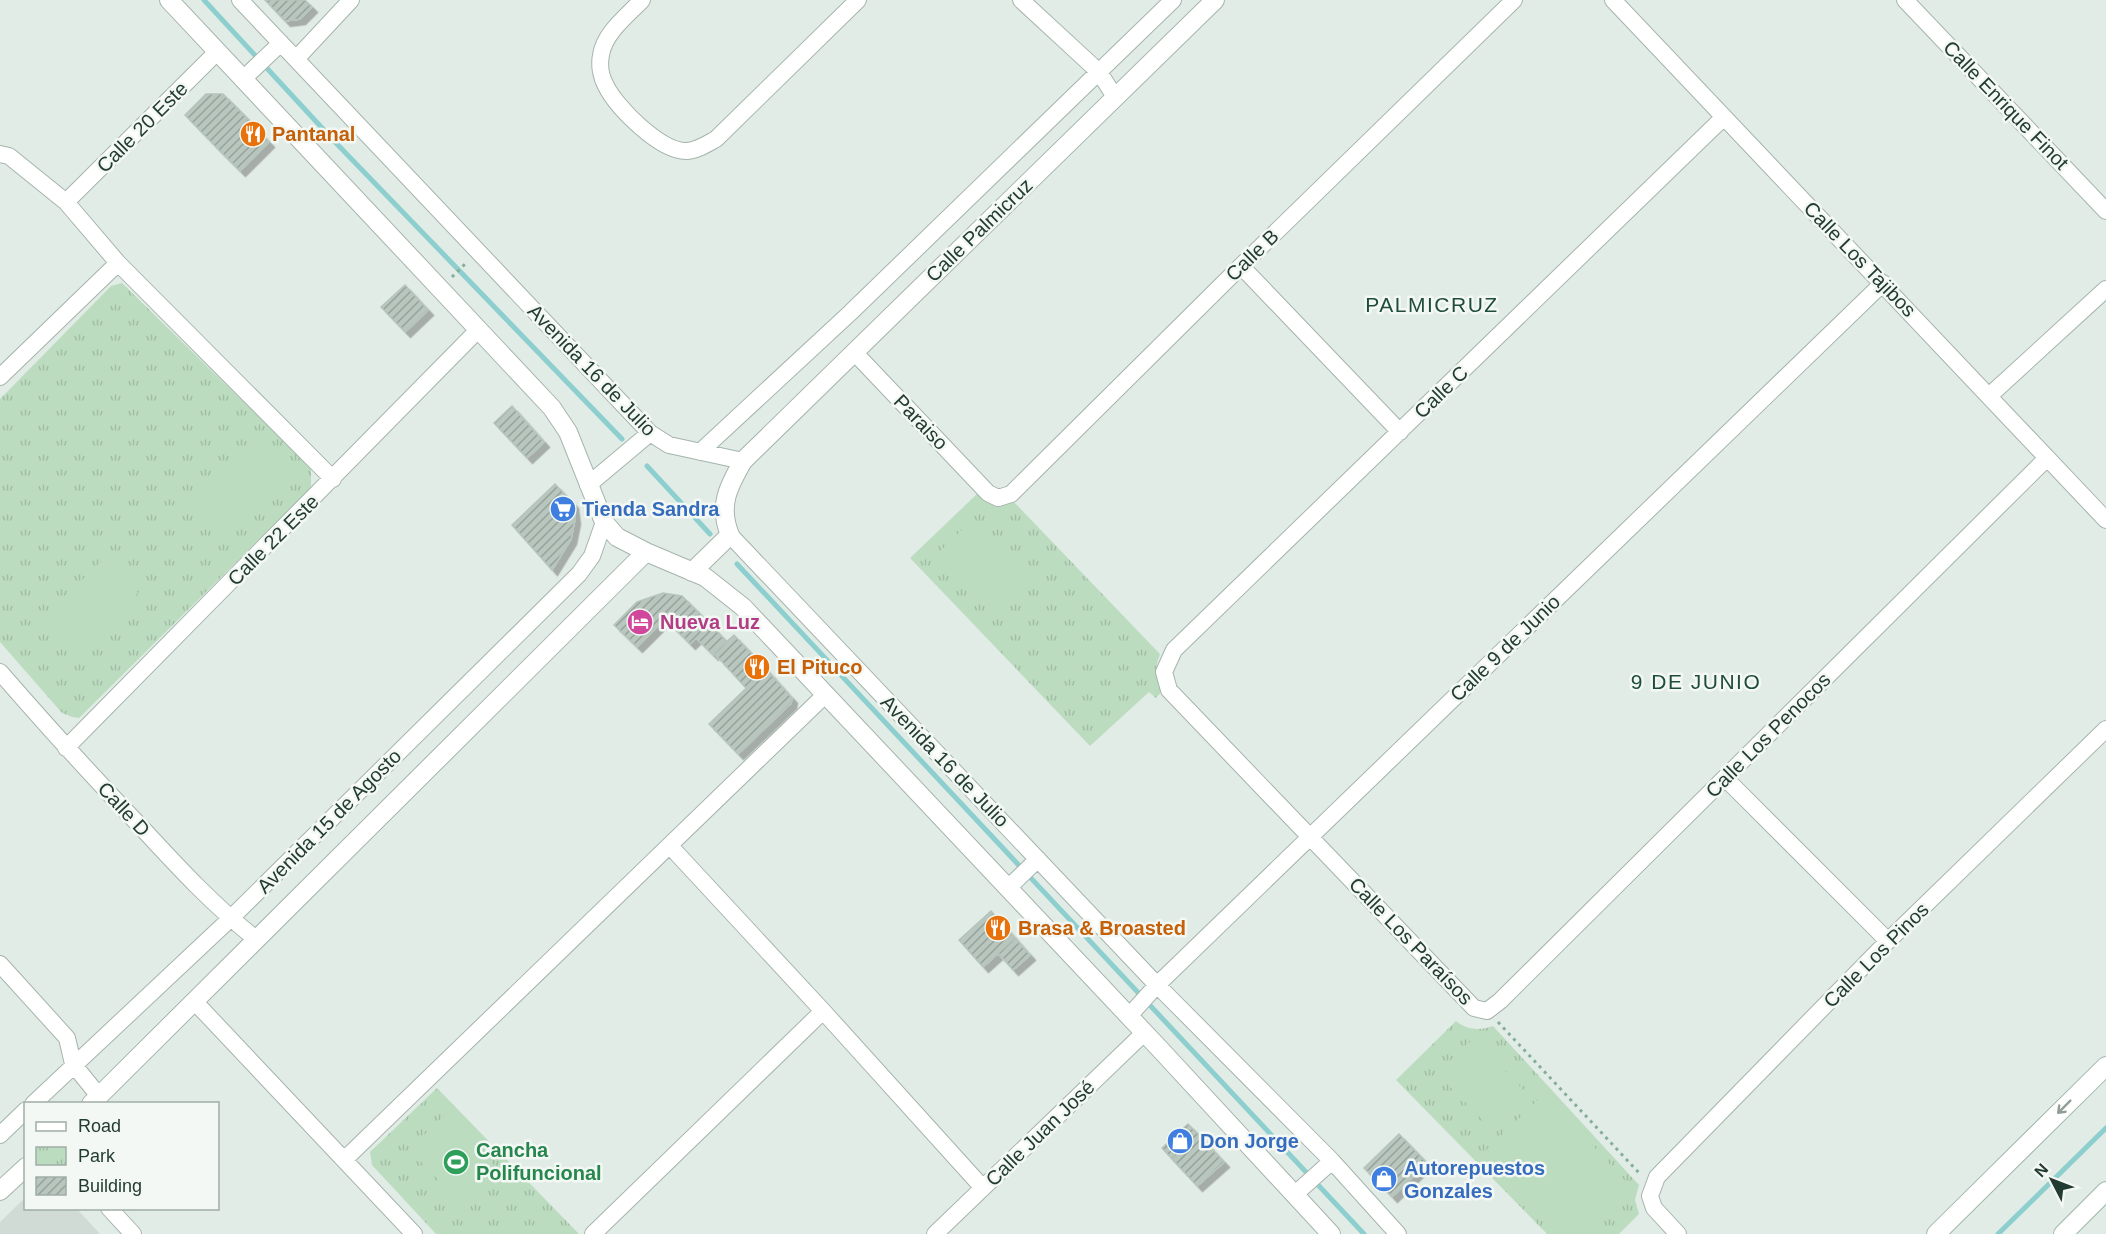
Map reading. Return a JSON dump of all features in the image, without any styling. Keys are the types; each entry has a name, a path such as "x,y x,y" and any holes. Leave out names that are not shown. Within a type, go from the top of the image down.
{"street":[{"name":"Avenida 16 de Julio","path":"169,0 218,52 247,75 478,330 552,408 568,432 604,522 617,537 705,577 743,607 1012,884 1132,1012 1144,1033 1300,1190 1331,1234"},
{"name":"Avenida 16 de Julio","path":"240,0 275,49 297,59 645,438 743,461"},
{"path":"297,59 351,0"},
{"path":"642,0 608,38 601,54 601,69 605,83 612,96 632,118 662,142 675,149 687,151 716,140 858,0"},
{"path":"1021,0 1099,72 1116,97"},
{"name":"Calle Palmicruz","path":"700,452 850,314 1173,0"},
{"name":"Calle Palmicruz","path":"743,461 1215,0"},
{"name":"Calle B","path":"988,493 998,498 1011,494 1514,0"},
{"name":"Calle Los Tajibos","path":"1613,0 2106,520"},
{"name":"Calle Enrique Finot","path":"1905,0 2106,211"},
{"path":"247,75 275,49"},
{"name":"Calle 20 Este","path":"66,202 218,52"},
{"name":"Calle C","path":"1164,672 1174,650 1724,117"},
{"path":"0,154 9,156 66,202 118,263 333,479"},
{"path":"0,377 118,263"},
{"path":"1241,266 1400,432"},
{"name":"Calle 9 de Junio","path":"1132,1012 1583,571 1883,283"},
{"path":"1989,396 2106,289"},
{"name":"Calle 22 Este","path":"66,748 478,330"},
{"name":"Paraiso","path":"854,352 988,493"},
{"path":"588,485 645,438"},
{"name":"Calle Los Penocos","path":"1487,1011 1500,1001 2048,458"},
{"path":"692,572 729,537 724,521 725,501 732,480 743,461"},
{"name":"Avenida 15 de Agosto","path":"35,1102 230,919 579,574 592,555 604,522"},
{"name":"Avenida 16 de Julio","path":"729,537 1154,989 1332,1161 1398,1234"},
{"name":"Avenida 15 de Agosto","path":"95,1100 646,552"},
{"name":"Calle D","path":"0,672 66,748 199,889 230,919 256,939"},
{"name":"Calle Los Paraísos","path":"1164,672 1169,690 1474,1008 1487,1011"},
{"path":"344,1160 826,694"},
{"name":"Calle Los Pinos","path":"1653,1188 1658,1177 1888,941 2106,729"},
{"path":"1725,778 1888,941"},
{"path":"670,846 983,1188"},
{"path":"1012,884 1036,862"},
{"path":"0,964 67,1038 73,1064 95,1100"},
{"path":"194,1001 414,1234"},
{"path":"593,1234 823,1011"},
{"name":"Calle Juan José","path":"947,1230 983,1188 1144,1033"},
{"path":"1936,1234 2106,1066"},
{"path":"0,1135 24,1112"},
{"path":"1300,1190 1332,1161"},
{"path":"0,1191 24,1169"},
{"path":"1653,1188 1650,1196 1654,1208 1678,1234"},
{"path":"2063,1234 2106,1191"},
{"path":"110,1210 133,1234"}],"path":[{"path":"452,277 468,261"},
{"name":"Calle Los Paraísos","path":"1487,1011 1653,1188"}],"shaded area":[{"path":"24,1199 24,1210 78,1210 100,1234 0,1234 0,1222"}],"green space":[{"path":"122,283 311,468 311,488 79,718 62,713 0,642 0,399 111,286"},
{"path":"254,442 290,477 231,535 196,500"},
{"path":"978,493 1013,501 1160,654 1157,672 1163,690 1156,698 1149,692 1090,746 910,558"},
{"path":"974,518 1032,579 995,614 937,554"},
{"path":"105,558 138,593 78,650 45,615"},
{"path":"1456,1021 1474,1029 1493,1026 1639,1185 1635,1200 1639,1214 1619,1234 1547,1234 1396,1080"},
{"path":"1474,1038 1531,1098 1495,1133 1437,1073"},
{"path":"437,1088 579,1234 436,1234 372,1165 370,1152"},
{"path":"1544,1094 1634,1190 1588,1234 1565,1234 1486,1150"},
{"name":"Cancha Polifuncional","path":"446,1114 503,1175 467,1210 409,1149"}],"building":[{"path":"265,0 305,0 312,7 300,19 285,21"},
{"path":"206,94 223,94 247,118 217,148 185,115"},
{"path":"247,118 269,142 240,171 217,148"},
{"path":"405,285 428,310 405,332 381,307"},
{"path":"512,406 544,442 527,458 494,423"},
{"path":"555,484 573,503 575,519 571,539 552,570 512,525"},
{"name":"Nueva Luz","path":"663,593 682,596 710,624 690,644 665,619 637,647 614,625 637,602"},
{"path":"710,624 726,641 713,655 696,638"},
{"path":"734,635 766,669 746,688 714,653"},
{"path":"766,669 792,698 791,703 738,754 709,724"},
{"path":"991,911 1015,938 983,967 959,940"},
{"path":"1015,938 1030,955 1013,970 998,953"},
{"name":"Don Jorge","path":"1188,1124 1199,1135 1172,1159 1162,1148"},
{"path":"1399,1134 1427,1163 1392,1197 1364,1168"},
{"path":"1199,1135 1224,1162 1197,1186 1172,1159"}],"waterway":[{"path":"204,0 335,142 622,439"},
{"path":"647,466 710,534"},
{"path":"737,564 1364,1234"},
{"path":"1998,1234 2106,1128"}],"place":[{"name":"Pantanal","path":"253,134"},
{"name":"Tienda Sandra","path":"563,509"},
{"name":"Nueva Luz","path":"640,622"},
{"name":"El Pituco","path":"757,667"},
{"name":"Brasa & Broasted","path":"998,928"},
{"name":"Don Jorge","path":"1180,1141"},
{"name":"Cancha Polifuncional","path":"456,1162"},
{"name":"Autorepuestos Gonzales","path":"1384,1179"}],"district":[{"name":"PALMICRUZ","path":"1432,305"},
{"name":"9 DE JUNIO","path":"1696,682"}]}
